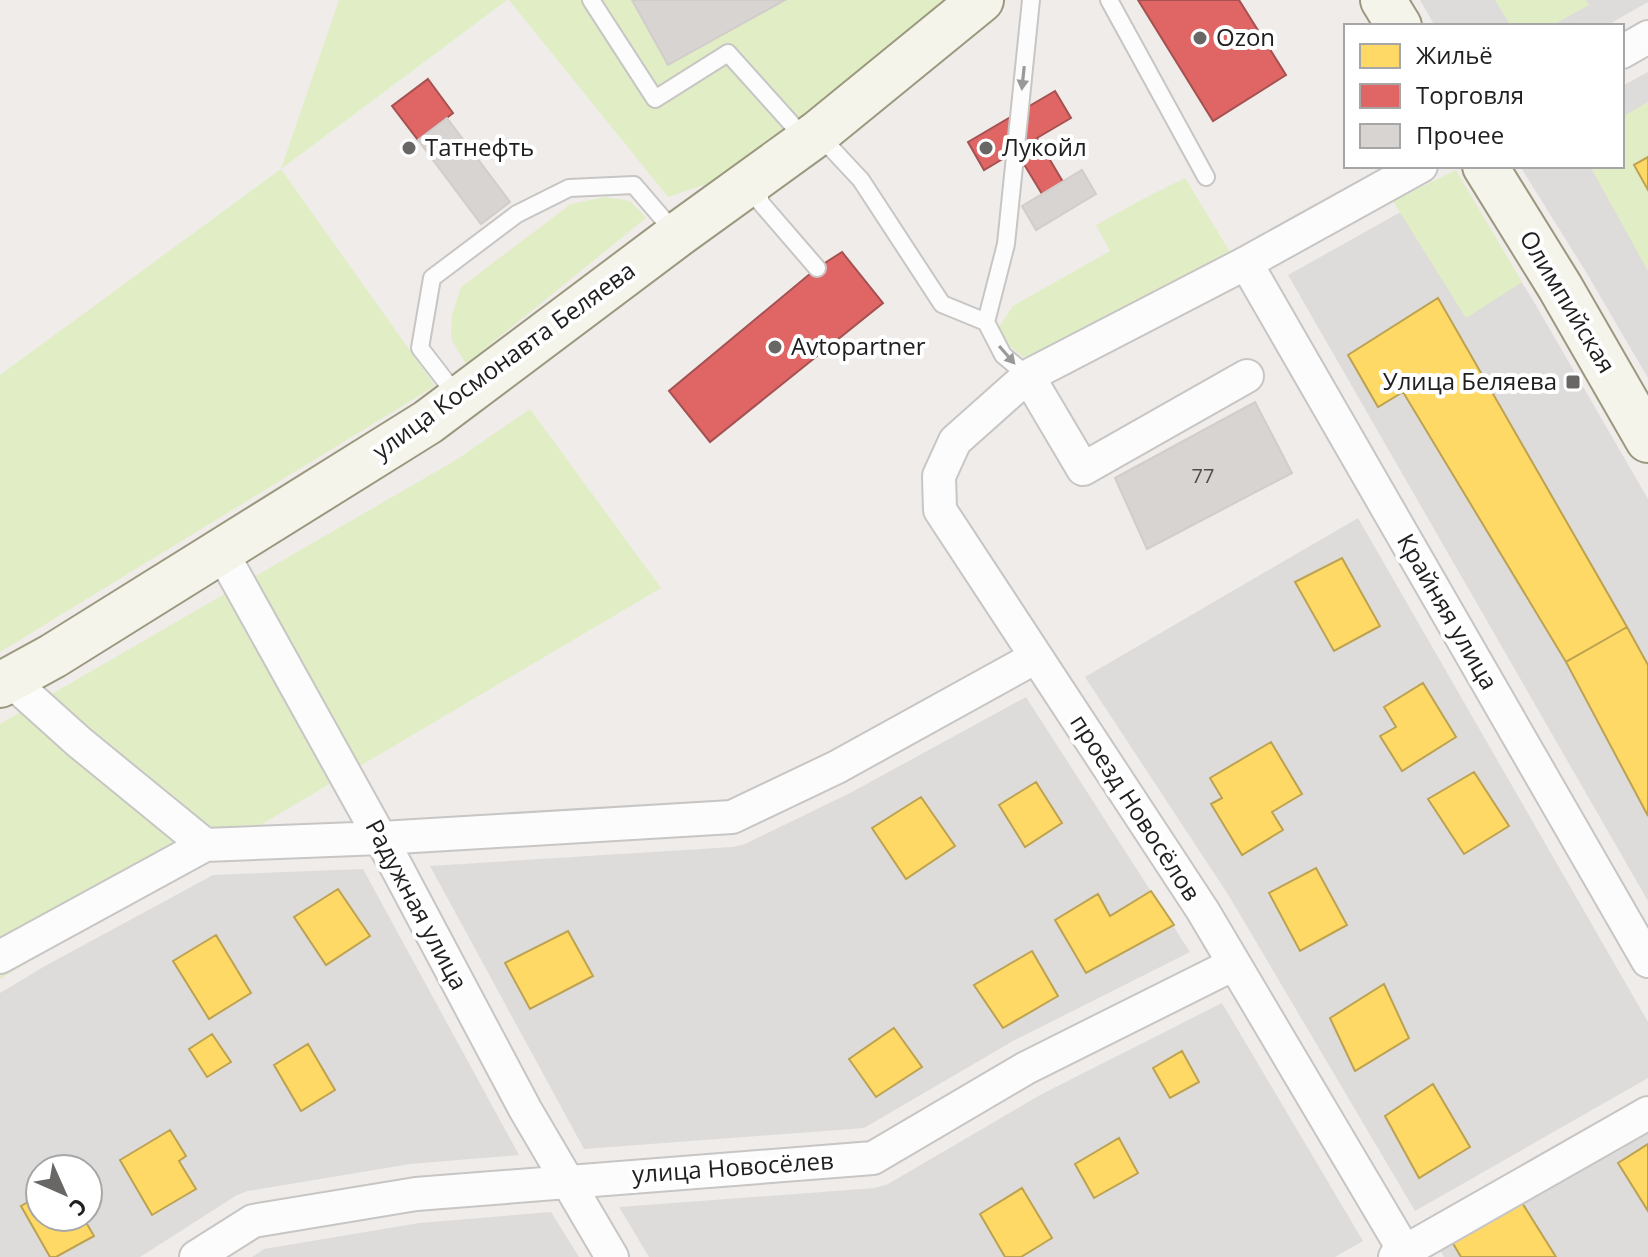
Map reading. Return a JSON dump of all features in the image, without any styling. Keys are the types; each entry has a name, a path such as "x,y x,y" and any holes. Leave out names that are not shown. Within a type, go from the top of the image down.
{"street":[{"name":"улица Космонавта Беляева","path":"5,682 53,656 428,422 677,235 813,138 981,0"},
{"path":"1383,0 1398,24"},
{"path":"1624,51 1648,37"},
{"name":"проезд Новосёлов","path":"1403,1255 1203,911 940,510 939,476 955,441 1028,376 1246,263 1417,168"},
{"name":"Олимпийская","path":"1486,168 1560,287 1648,440"},
{"name":"Крайняя улица","path":"1246,263 1648,961"},
{"path":"1028,376 1083,469 1247,376"},
{"name":"Радужная улица","path":"221,551 381,838 525,1109 612,1257"},
{"path":"0,957 205,845 732,817 837,767 1036,657"},
{"path":"5,682 205,845"},
{"name":"улица Новосёлев","path":"196,1257 253,1221 416,1194 873,1158 1026,1068 1234,964"},
{"path":"1403,1255 1648,1113"}],"lane":[{"path":"591,0 655,99 728,53 813,138 861,180 942,304 986,322 1003,355 1028,376"},
{"path":"986,322 1006,244 1031,0"},
{"path":"1109,0 1206,177"},
{"path":"760,176 760,202 817,268"},
{"path":"460,399 420,348 432,278 517,214 569,188 634,185 677,235"}],"shaded area":[{"path":"1420,0 1648,0 1610,24 1434,24"},
{"path":"1648,72 1648,378 1521,168 1624,168 1624,85"},
{"path":"1458,180 1534,302 1648,499 1648,901 1288,275"},
{"path":"1358,518 1648,1022 1648,1078 1415,1211 1229,896 1085,677"},
{"path":"1026,697 1190,952 1013,1041 864,1128 584,1149 430,866 745,844 850,793"},
{"path":"363,869 519,1155 410,1164 248,1191 140,1257 0,1257 0,993 213,875"},
{"path":"1222,1003 1363,1241 1335,1257 649,1257 619,1207 875,1188 888,1184 1040,1095"},
{"path":"1648,1131 1648,1257 1444,1257 1440,1250"},
{"path":"551,1212 579,1257 252,1257 264,1249 419,1223"}],"green space":[{"path":"339,0 507,0 281,169"},
{"path":"509,0 951,0 797,125 715,181 668,197"},
{"path":"1495,0 1586,0 1589,5 1555,24 1510,24"},
{"path":"1648,102 1648,157 1634,165 1648,190 1648,271 1591,168 1624,168 1624,116"},
{"path":"281,169 435,386 0,652 0,375"},
{"path":"1456,170 1522,282 1466,318 1393,201"},
{"path":"1185,178 1230,252 1041,356 1023,357 1002,339 999,327 1013,306 1110,251 1096,225"},
{"path":"605,197 630,201 646,218 466,364 451,339 452,315 461,287 571,204"},
{"path":"530,409 661,588 0,979 0,724 456,460"}],"building: Жильё":[{"path":"1648,157 1648,190 1634,165"},
{"path":"1438,298 1627,627 1566,662 1403,392 1378,407 1348,355"},
{"path":"1342,558 1380,626 1334,651 1295,582"},
{"path":"1627,627 1648,665 1648,816 1566,662"},
{"path":"1423,683 1456,737 1402,771 1380,736 1396,727 1384,707"},
{"path":"1271,742 1302,794 1272,812 1283,830 1242,855 1211,804 1222,798 1210,778"},
{"path":"1474,772 1509,826 1464,854 1428,799"},
{"path":"1036,782 1062,823 1025,847 999,805"},
{"path":"921,797 955,846 906,879 872,828"},
{"path":"1316,868 1347,925 1300,951 1269,893"},
{"path":"338,889 370,936 326,965 294,917"},
{"path":"1151,891 1174,925 1086,973 1055,920 1098,894 1110,916"},
{"path":"568,931 593,976 530,1009 505,963"},
{"path":"216,935 251,993 209,1019 173,961"},
{"path":"1032,951 1058,996 1003,1028 974,985"},
{"path":"1384,984 1409,1038 1355,1071 1330,1018"},
{"path":"894,1028 922,1067 876,1097 849,1059"},
{"path":"212,1034 231,1062 207,1077 189,1049"},
{"path":"308,1044 335,1090 301,1111 274,1065"},
{"path":"1182,1051 1199,1082 1170,1098 1153,1068"},
{"path":"1433,1084 1470,1147 1419,1178 1385,1116"},
{"path":"170,1130 186,1156 179,1161 196,1189 152,1215 120,1160"},
{"path":"1119,1138 1138,1173 1094,1198 1075,1164"},
{"path":"1648,1144 1648,1211 1618,1163"},
{"path":"1022,1188 1052,1238 1021,1257 1005,1257 980,1214"},
{"path":"1519,1198 1556,1257 1461,1257 1451,1240"},
{"path":"36,1233 92,1233 94,1236 56,1257 50,1257"}],"building: Торговля":[{"path":"1138,0 1239,0 1286,75 1213,121"},
{"path":"428,79 453,113 418,140 392,106"},
{"path":"1055,91 1071,118 1037,138 1063,182 1042,194 1016,151 984,170 968,142"},
{"name":"Avtopartner","path":"842,252 883,303 710,442 669,391 817,268"}],"building: Прочее":[{"path":"632,0 785,0 668,65"},
{"path":"447,118 510,202 481,224 418,140"},
{"path":"1082,170 1096,194 1036,230 1022,206"},
{"path":"1255,402 1292,473 1147,549 1115,478"}],"place":[{"name":"Ozon","path":"1200,38"},
{"name":"Татнефть","path":"409,148"},
{"name":"Лукойл","path":"986,148"},
{"name":"Avtopartner","path":"775,347"},
{"name":"Улица Беляева","path":"1573,382"}]}
